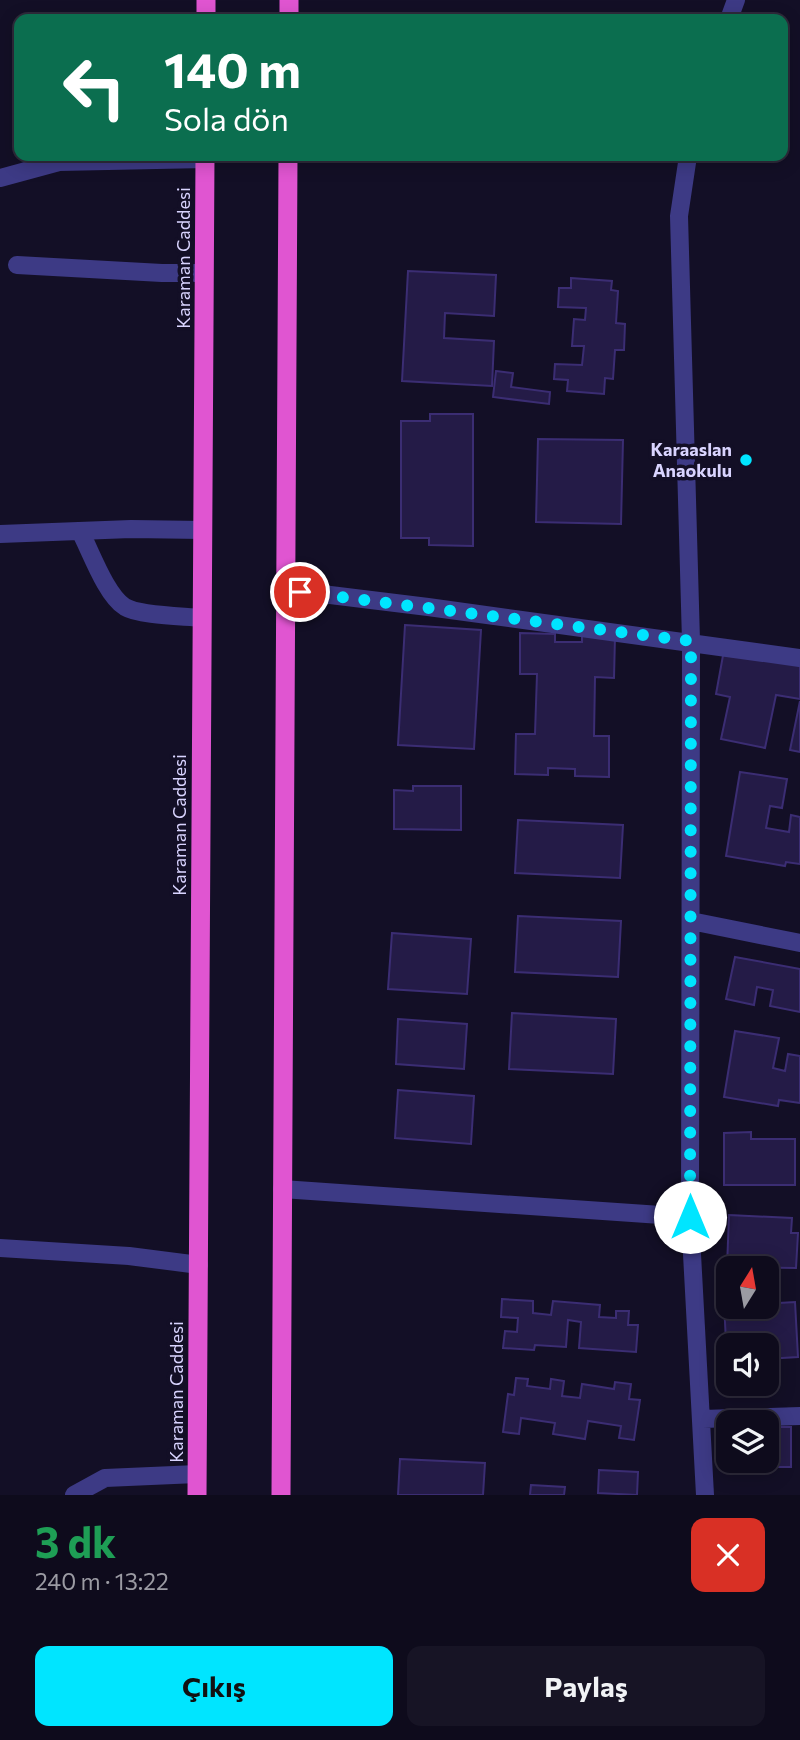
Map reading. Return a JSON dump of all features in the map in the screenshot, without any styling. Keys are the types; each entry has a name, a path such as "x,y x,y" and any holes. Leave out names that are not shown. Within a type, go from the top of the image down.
{"highway":[{"name":"Karaman Caddesi","path":"197,1495 205,161"},
{"path":"281,1495 288,161"}],"street":[{"path":"0,178 59,162 88,161"},
{"path":"687,161 679,216 691,641 690,1217 705,1495"},
{"path":"18,265 204,273"},
{"path":"0,534 203,530"},
{"path":"80,531 114,596 127,608 152,614 202,618"},
{"path":"285,592 327,594 691,641 800,658"},
{"path":"691,921 800,943"},
{"path":"282,1189 690,1217"},
{"path":"0,1248 129,1256 199,1265"},
{"path":"703,1419 800,1416"},
{"path":"74,1495 105,1478 197,1474"}],"building":[{"path":"408,271 496,275 494,316 445,313 444,338 494,341 492,386 402,381"},
{"path":"571,278 612,281 611,290 618,291 616,323 625,324 624,350 615,350 613,379 605,378 604,394 567,391 568,380 554,379 555,364 582,365 584,346 572,346 574,319 585,320 586,308 558,307 559,288 571,288"},
{"path":"496,371 513,373 511,387 550,392 549,404 493,397"},
{"path":"430,414 473,414 473,546 429,545 429,538 401,538 401,421 430,421"},
{"path":"538,439 623,440 621,524 536,522"},
{"path":"405,625 481,630 474,749 398,745"},
{"path":"520,633 555,634 555,642 582,642 582,636 615,636 614,678 595,677 594,736 609,736 609,777 575,776 575,769 548,768 548,775 515,774 516,734 535,734 537,674 520,674"},
{"path":"724,650 800,665 800,699 776,695 765,748 721,739 730,697 716,694"},
{"path":"800,701 800,752 790,750"},
{"path":"740,772 787,779 782,808 770,806 766,828 789,832 791,815 800,817 800,864 786,862 785,866 726,856"},
{"path":"413,786 461,786 461,830 394,829 394,790 413,791"},
{"path":"518,820 623,825 620,878 515,873"},
{"path":"518,916 621,921 618,977 515,972"},
{"path":"392,933 471,939 467,994 388,989"},
{"path":"735,957 800,969 800,1012 770,1006 773,990 757,987 754,1005 726,999"},
{"path":"512,1013 616,1019 613,1074 509,1069"},
{"path":"398,1019 467,1024 464,1069 396,1064"},
{"path":"735,1031 779,1038 773,1068 785,1071 788,1054 800,1056 800,1103 779,1100 778,1106 724,1097"},
{"path":"398,1090 474,1096 471,1144 395,1138"},
{"path":"751,1132 751,1139 795,1139 795,1185 724,1185 724,1133"},
{"path":"729,1215 792,1218 791,1233 798,1233 796,1268 779,1268 779,1256 727,1256"},
{"path":"502,1299 533,1301 533,1313 551,1315 553,1301 600,1305 599,1317 616,1318 616,1311 629,1311 628,1325 638,1325 636,1352 579,1348 581,1322 568,1320 566,1347 535,1345 534,1350 503,1348 505,1331 517,1332 518,1318 501,1317"},
{"path":"795,1302 798,1357 779,1358 779,1333 726,1333 725,1320 779,1320 779,1303"},
{"path":"516,1378 528,1379 527,1386 550,1389 551,1379 564,1381 562,1396 580,1398 582,1384 614,1389 615,1382 631,1384 629,1399 640,1400 634,1440 619,1438 621,1426 588,1421 585,1439 553,1434 555,1423 521,1418 519,1434 503,1432 508,1394 514,1395"},
{"path":"779,1427 791,1427 791,1467 779,1467"},
{"path":"400,1459 485,1463 483,1495 398,1495"},
{"path":"599,1470 638,1472 637,1495 598,1493"},
{"path":"531,1485 565,1487 564,1495 530,1495"}],"place":[{"name":"Karaaslan Anaokulu","path":"746,460"}],"route":[{"path":"300,592 691,641 690,1217"}]}
